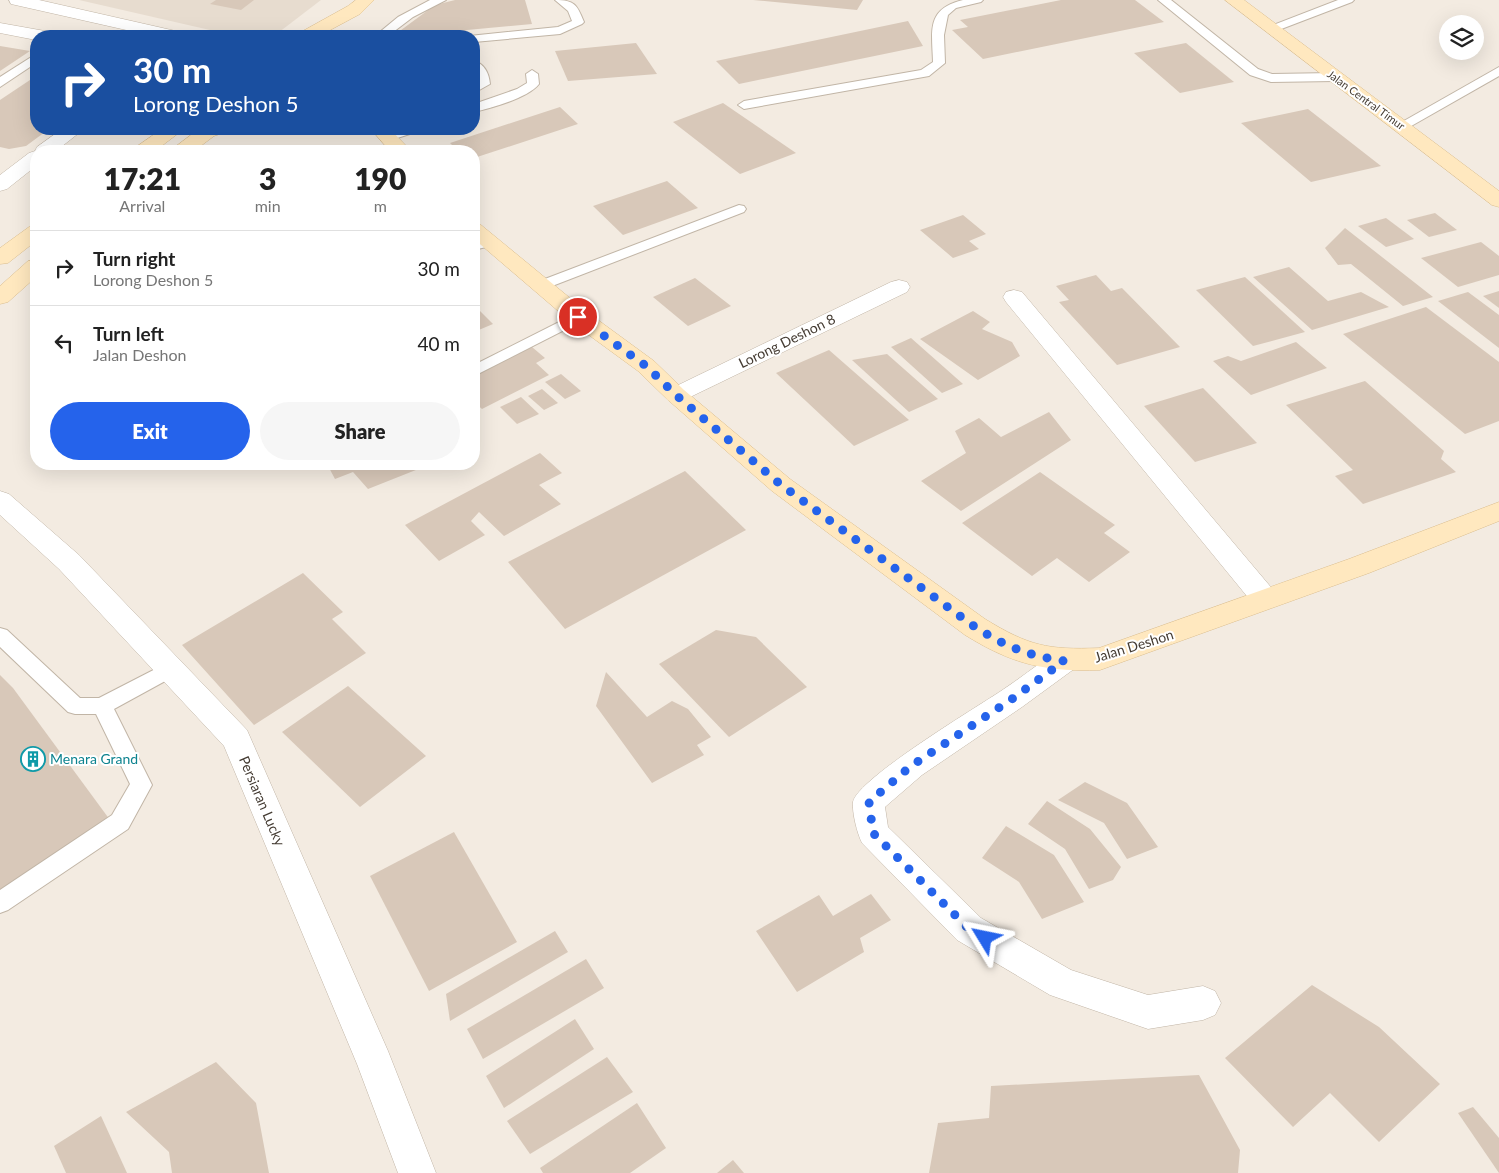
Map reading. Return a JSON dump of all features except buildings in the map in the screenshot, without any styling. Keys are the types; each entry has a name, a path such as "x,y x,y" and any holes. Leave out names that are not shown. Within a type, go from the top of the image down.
{"main road":[{"name":"Jalan Central Timur","path":"1233,0 1499,201"},
{"path":"317,30 360,5"},
{"path":"337,30 360,5"},
{"path":"151,145 166,135"},
{"path":"190,145 204,135"},
{"path":"386,135 395,145"},
{"path":"0,258 30,236"},
{"name":"Jalan Deshon","path":"480,240 542,285 578,317 646,366 676,395 780,484 975,627 1000,642 1033,656 1064,661 1100,660 1359,566 1499,511"},
{"path":"0,297 30,272"}],"street":[{"path":"17,0 148,30"},
{"path":"0,28 30,33"},
{"path":"52,145 66,135"},
{"path":"0,161 30,164"},
{"path":"0,185 30,165"},
{"name":"Lorong Deshon 8","path":"676,395 898,287"},
{"path":"1014,297 1265,600"},
{"name":"Persiaran Lucky","path":"0,500 69,562 236,739 371,1054 417,1173"},
{"path":"1064,661 1012,699 911,766 869,802 873,833 969,929 1062,983 1148,1012 1204,1003"}],"lane":[{"path":"387,30 395,23 420,8 440,0"},
{"path":"480,37 560,30 578,22 573,9 561,0"},
{"path":"744,105 925,73 939,63 938,35 942,14 952,6 977,0"},
{"path":"1164,0 1254,72 1271,78 1334,77"},
{"path":"1272,29 1348,0"},
{"path":"0,83 30,62"},
{"path":"480,71 483,74 484,84 480,86"},
{"path":"1401,126 1499,71"},
{"path":"480,106 521,92 533,84 532,74"},
{"path":"542,285 739,208"},
{"path":"480,367 578,317"},
{"path":"0,635 75,706 102,706 171,669"},
{"path":"0,903 120,822 141,785 102,706"}],"shaded area":[{"path":"79,0 321,0 282,30 210,30"}],"place":[{"name":"Menara Grand","path":"33,759"}],"route":[{"path":"578,317 646,366 676,395 780,484 975,627 1000,642 1033,656 1064,661 1012,699 911,766 869,802 873,833 969,929 985,938"}]}
